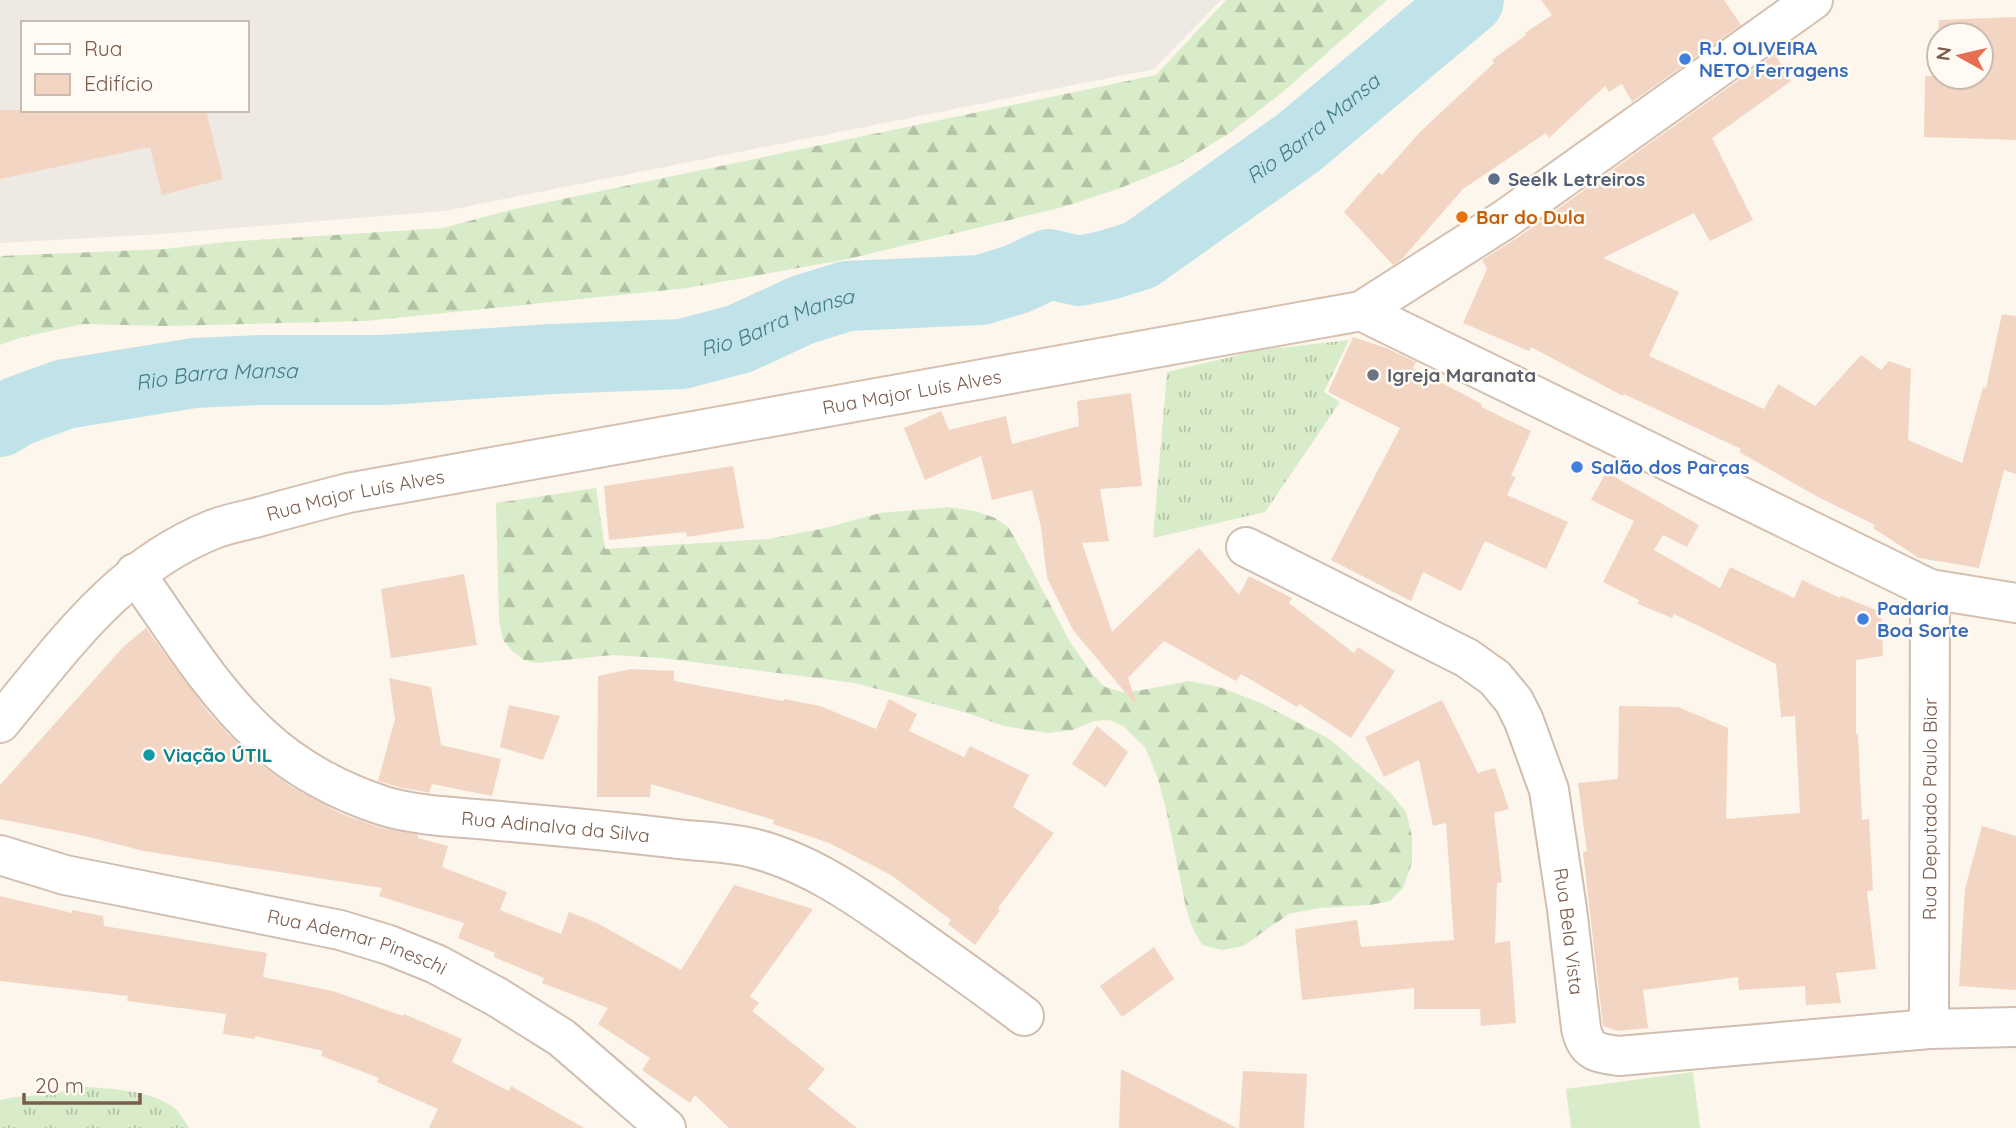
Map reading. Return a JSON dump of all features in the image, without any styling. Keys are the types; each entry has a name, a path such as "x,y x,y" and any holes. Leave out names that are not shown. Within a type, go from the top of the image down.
{"street":[{"name":"Rua Major Luís Alves","path":"0,723 78,628 108,597 135,573 172,549 216,528 348,494 1362,311 1504,220 1813,0"},
{"path":"1362,311 1930,589 2016,603"},
{"name":"Rua Bela Vista","path":"1246,547 1467,658 1495,678 1514,701 1549,790 1581,1028 1587,1046 1594,1051 1619,1056 1929,1029 2016,1027"},
{"name":"Rua Adinalva da Silva","path":"135,573 240,715 261,737 314,775 386,806 420,812 754,848 809,869 862,899 1024,1016"},
{"name":"Rua Deputado Paulo Biar","path":"1929,1029 1930,589"},
{"name":"Rua Ademar Pineschi","path":"0,855 65,876 340,930 436,964 497,997 562,1038 666,1128"}],"shaded area":[{"path":"0,0 1221,0 1154,69 444,211 161,234 0,243"}],"green space":[{"path":"1226,0 1387,0 1284,91 1230,133 1177,165 1118,189 1063,207 848,259 687,288 366,321 165,326 83,324 19,338 0,345 0,256 165,249 226,242 443,228 510,210 1156,75"},
{"path":"1349,340 1324,392 1340,402 1265,512 1153,538 1167,372 1260,350"},
{"path":"596,488 605,549 769,539 880,513 949,507 975,511 995,518 1008,527 1070,642 1093,675 1105,687 1122,692 1137,691 1189,681 1219,687 1261,703 1331,740 1390,792 1406,812 1412,836 1412,863 1403,888 1390,901 1319,908 1289,914 1243,946 1222,950 1202,945 1186,908 1157,776 1145,747 1123,726 1110,720 1094,721 1073,730 1048,733 1004,726 964,712 855,683 662,658 612,655 537,663 524,660 503,640 499,620 496,503"},
{"path":"1693,1072 1700,1128 1571,1128 1566,1089"},
{"path":"86,1087 130,1091 152,1097 175,1108 189,1128 0,1128 0,1100"}],"building":[{"path":"1541,0 1724,0 1741,25 1632,102 1622,84 1609,92 1605,86 1549,138 1546,133 1463,189 1402,259 1393,265 1344,212 1379,172 1382,175 1421,131 1494,63 1492,60 1552,15"},
{"path":"2016,17 2016,140 1924,137 1925,76 1925,91 1995,91 1995,21 1939,21"},
{"path":"1775,54 1791,81 1712,138 1753,220 1710,241 1694,213 1603,258 1679,292 1649,356 1764,409 1778,384 1815,406 1861,355 1881,370 1889,361 1911,369 1908,440 1962,463 1983,387 1986,388 2002,314 2016,316 2016,474 2004,470 1979,568 1919,558 1873,528 1875,525 1818,497 1739,452 1741,449 1624,394 1623,396 1531,347 1529,351 1463,323 1487,269 1482,260 1517,238"},
{"path":"0,110 21,110 206,112 223,179 162,195 150,147 0,179"},
{"path":"1353,337 1416,362 1413,368 1482,404 1481,407 1531,431 1511,476 1516,477 1507,495 1568,522 1546,569 1485,541 1461,591 1423,572 1411,601 1331,560 1400,428 1328,392"},
{"path":"1131,393 1142,486 1100,489 1109,541 1082,543 1112,632 1199,548 1239,595 1249,576 1292,598 1289,603 1354,653 1358,647 1395,671 1351,738 1299,704 1297,707 1241,674 1236,681 1164,641 1128,678 1136,702 1134,703 1073,630 1047,578 1041,527 1032,490 992,500 981,456 925,480 904,428 941,411 949,430 1006,416 1012,444 1079,426 1077,401"},
{"path":"733,466 744,528 687,537 686,532 609,540 604,486"},
{"path":"1606,472 1699,525 1687,547 1663,535 1654,550 1720,588 1730,567 1794,598 1802,580 1840,598 1841,596 1881,612 1883,656 1856,660 1856,734 1862,820 1869,819 1873,890 1867,891 1876,969 1836,973 1841,1003 1806,1005 1805,986 1739,990 1738,977 1643,990 1648,1028 1617,1031 1603,1026 1578,783 1618,779 1619,706 1678,707 1728,728 1726,819 1800,813 1795,716 1781,717 1776,664 1674,614 1672,618 1638,604 1639,600 1603,582 1634,521 1591,500"},
{"path":"464,574 477,645 391,658 381,589"},
{"path":"146,628 209,713 261,765 292,787 342,814 448,846 442,867 507,892 500,910 561,934 569,912 597,923 681,970 734,885 813,909 750,996 759,1003 752,1011 825,1069 808,1089 857,1128 729,1128 695,1095 690,1103 642,1070 650,1058 598,1024 608,1008 542,983 544,978 458,938 464,923 379,896 382,888 144,851 0,819 0,785 124,646"},
{"path":"631,669 674,671 674,681 820,706 876,729 889,699 917,714 909,731 964,757 970,746 1029,775 1013,807 1054,833 998,908 1000,910 975,945 948,924 951,920 891,875 829,843 773,824 774,820 651,784 650,797 597,797 598,676"},
{"path":"389,678 431,687 441,745 501,759 492,796 432,784 429,793 378,781 395,719"},
{"path":"1442,700 1478,773 1495,768 1509,809 1494,813 1502,882 1497,883 1495,943 1510,941 1516,1023 1481,1026 1480,1009 1414,1009 1414,988 1302,1000 1295,929 1357,920 1361,947 1454,940 1446,823 1433,826 1419,760 1384,777 1365,737"},
{"path":"509,705 560,716 543,760 500,747"},
{"path":"1097,726 1128,752 1106,787 1072,764"},
{"path":"1982,826 2016,836 2016,990 1959,986 1965,889"},
{"path":"0,896 72,913 72,910 103,916 104,926 267,953 263,977 333,991 403,1016 404,1014 462,1039 452,1062 509,1091 511,1086 584,1128 429,1128 438,1109 377,1082 379,1078 321,1056 323,1051 255,1036 255,1039 223,1034 226,1014 127,1001 128,996 0,981"},
{"path":"1154,947 1174,979 1122,1017 1100,986"},
{"path":"1121,1069 1237,1128 1119,1128"},
{"path":"1243,1071 1307,1074 1304,1128 1239,1128"}],"waterway":[{"name":"Rio Barra Mansa","path":"0,422 18,411 65,394 194,373 384,370 682,354 739,339 802,310 847,296 981,290 1017,279 1049,264 1079,271 1108,265 1140,255 1298,143 1469,0"}],"place":[{"name":"RJ. OLIVEIRA NETO Ferragens","path":"1685,59"},
{"name":"Seelk Letreiros","path":"1494,179"},
{"name":"Bar do Dula","path":"1462,217"},
{"name":"Igreja Maranata","path":"1373,375"},
{"name":"Salão dos Parças","path":"1577,467"},
{"name":"Padaria Boa Sorte","path":"1863,619"},
{"name":"Viação ÚTIL","path":"149,755"}]}
